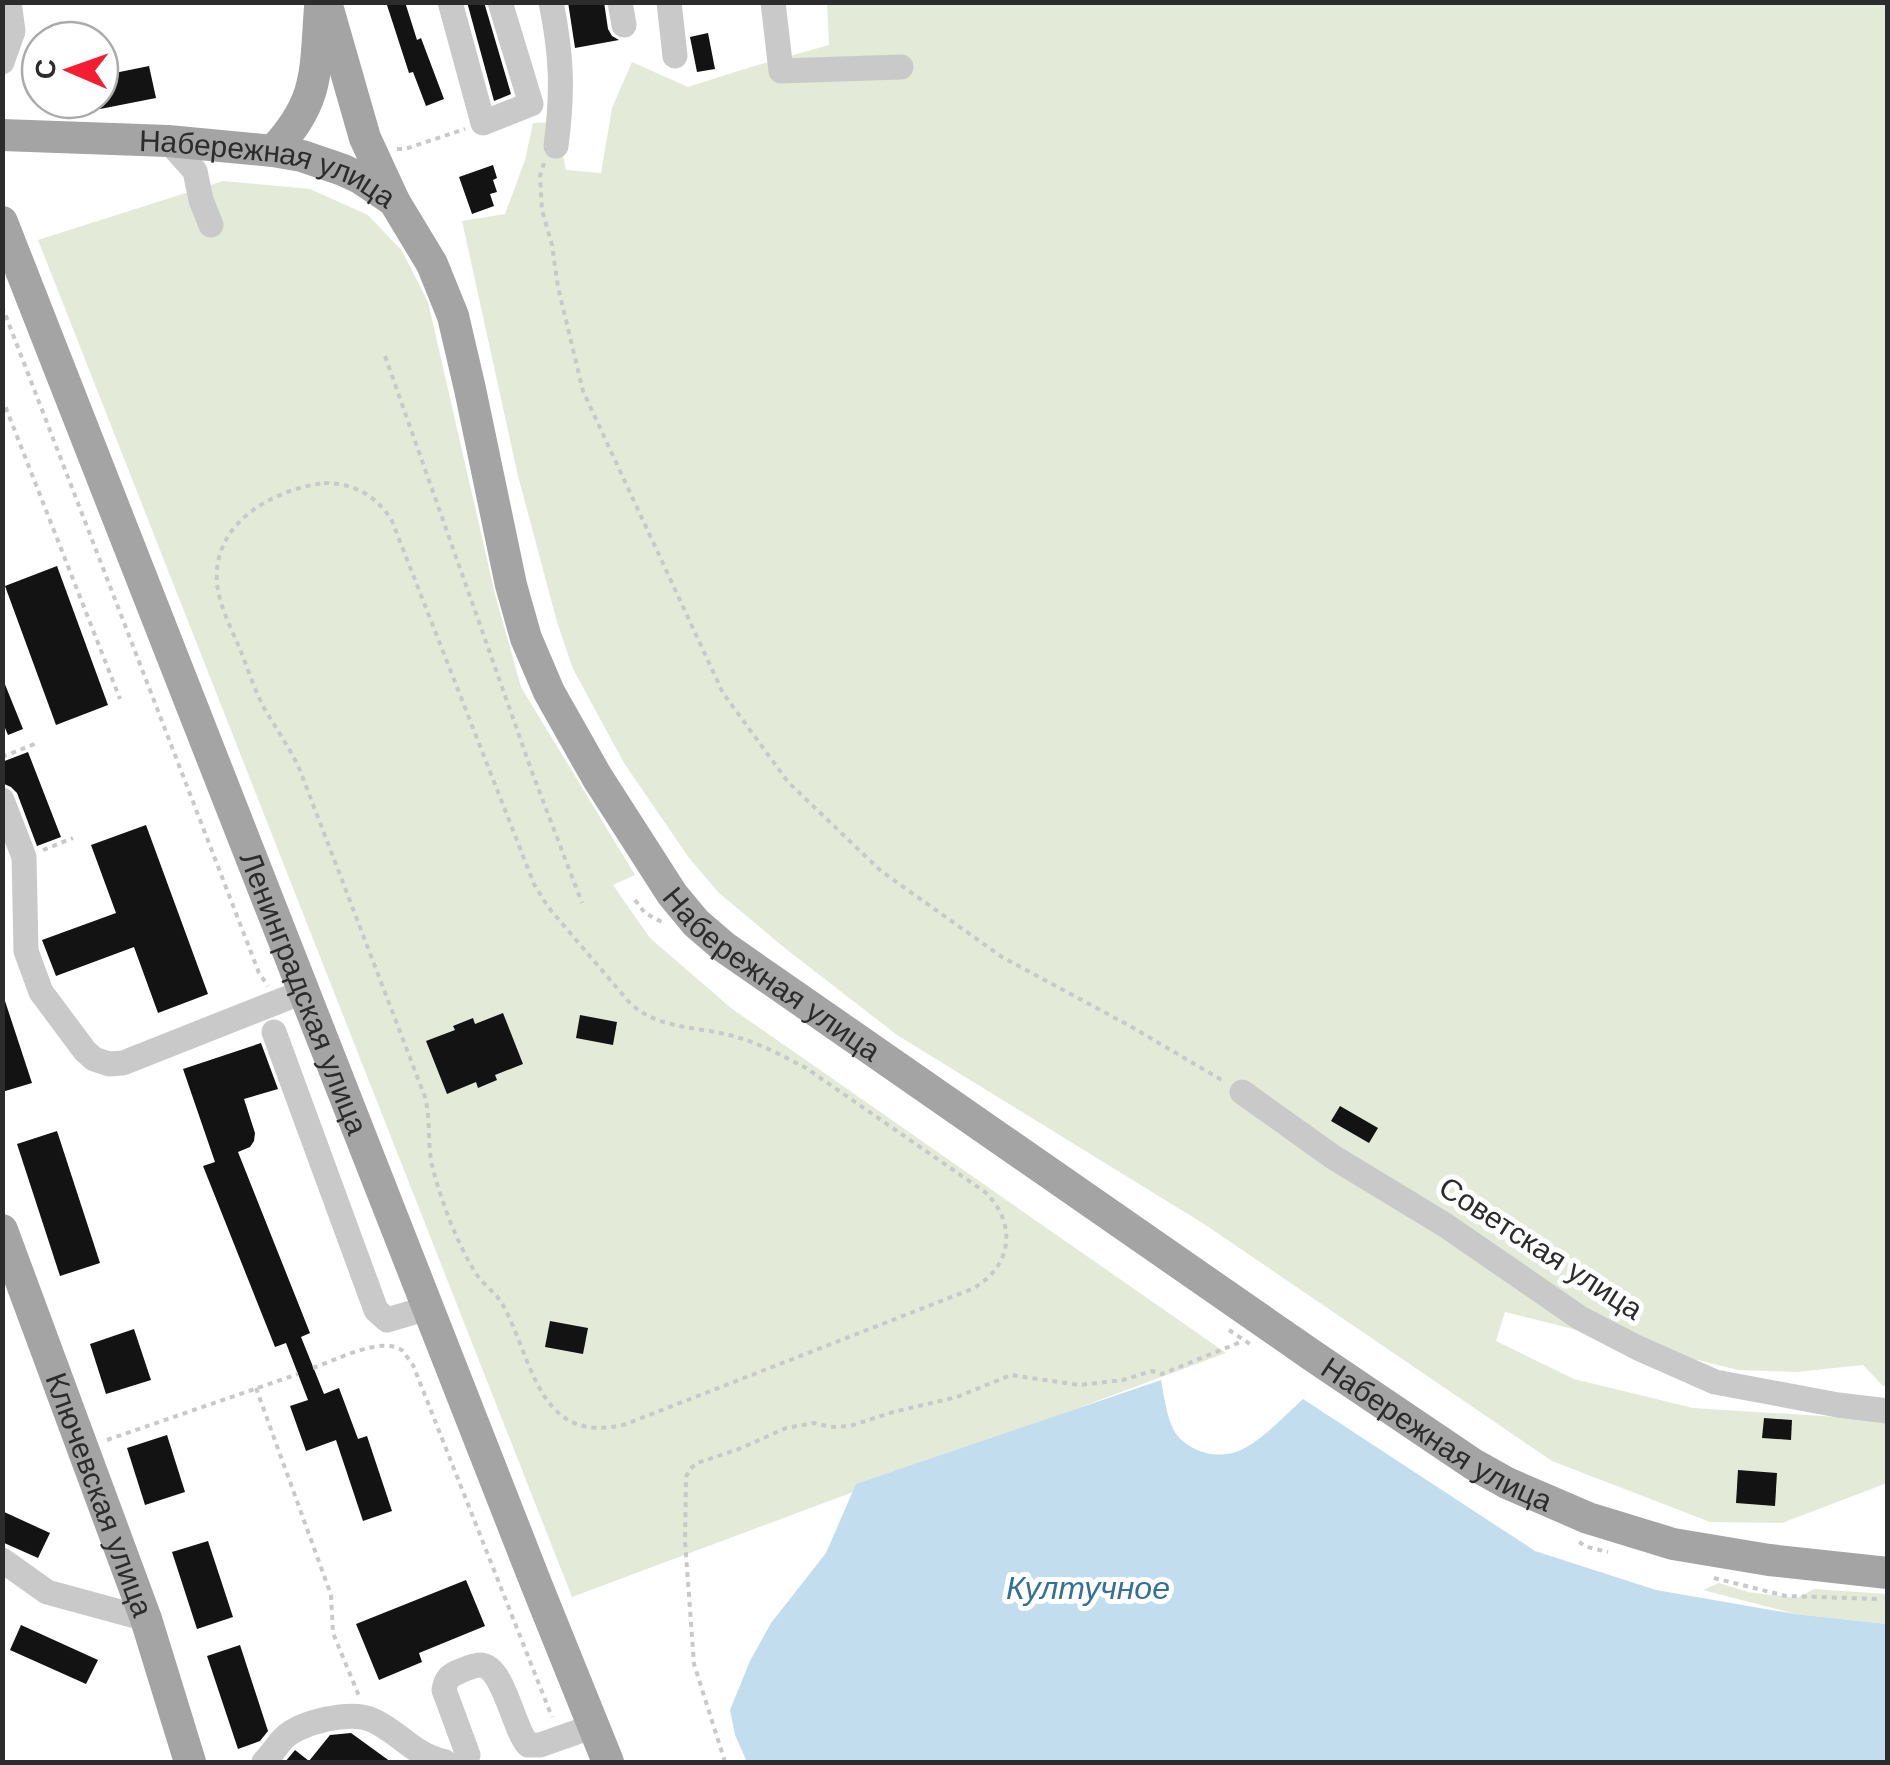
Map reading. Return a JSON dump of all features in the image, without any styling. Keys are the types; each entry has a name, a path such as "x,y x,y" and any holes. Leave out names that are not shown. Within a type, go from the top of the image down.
{"main road":[{"path":"273,151 302,115 314,86 323,2"},
{"path":"323,2 365,138 394,201"},
{"name":"Набережная улица","path":"2,135 168,141 273,151 343,170 394,201 432,264 453,316 510,586 537,666 566,726 666,885 696,923 739,957 1330,1367 1507,1483 1588,1518 1673,1544 1769,1560 1888,1573"},
{"name":"Ленинградская улица","path":"2,222 608,1762"},
{"name":"Ключевская улица","path":"2,1230 146,1619 190,1762"}],"street":[{"path":"2,62 13,31 9,2"},
{"path":"450,2 483,123 531,104 500,2"},
{"path":"551,2 560,47 562,100 551,153"},
{"path":"670,2 676,56"},
{"path":"773,2 781,72 901,67"},
{"path":"168,141 195,171 212,225"},
{"path":"195,171 226,147"},
{"path":"2,800 24,857 26,952 41,992 94,1059 123,1063 305,990"},
{"path":"274,1032 376,1310 387,1320 394,1320 428,1308"},
{"name":"Советская улица","path":"1242,1092 1333,1157 1445,1225 1580,1318 1638,1348 1715,1382 1838,1405 1888,1410"},
{"path":"2,1560 47,1592 146,1619"},
{"path":"462,1762 468,1755 444,1690 451,1675 475,1666 484,1665 496,1673 524,1743 533,1746 594,1726"},
{"path":"264,1762 285,1736 297,1729 355,1716 368,1719 419,1753 446,1762"}],"path":[{"path":"405,149 483,123"},
{"path":"551,153 540,176 542,210 583,392 723,693 788,782 880,871 1002,957 1242,1092"},
{"path":"2,306 259,973"},
{"path":"385,356 520,741 582,903"},
{"path":"2,398 120,699"},
{"path":"329,482 355,488 374,499 388,514 536,888 632,1006 650,1020 738,1037 806,1068 986,1192 1004,1220 1003,1256 994,1273 976,1288 616,1426 598,1428 576,1423 549,1404 541,1394 504,1305 477,1276 466,1255 432,1166 425,1097 358,918 293,753 262,704 223,606 218,566 233,528 256,506 309,485 329,482"},
{"path":"2,757 37,743"},
{"path":"24,857 73,838"},
{"path":"725,1762 694,1664 685,1541 686,1477 697,1463 786,1428 814,1423 850,1426 947,1400 1011,1376 1079,1385 1123,1380 1152,1371 1162,1374 1244,1341"},
{"path":"314,1368 375,1346 388,1344 404,1351 560,1738"},
{"path":"114,1437 298,1374"},
{"path":"256,1388 331,1595 333,1633 368,1719"}],"green space":[{"path":"827,3 1887,3 1887,1386 1863,1365 1797,1372 1738,1370 1505,1312 1496,1341 1574,1379 1693,1408 1887,1420 1887,1483 1782,1523 1710,1522 1552,1461 1204,1224 897,1035 719,893 689,858 624,763 573,669 518,476 462,221 505,214 525,160 533,123 556,122 566,170 601,173 612,108 632,62 688,87 829,45"},
{"path":"223,181 310,189 368,215 402,251 428,302 495,594 521,687 635,875 613,885 650,938 731,1008 1226,1353 572,1597 38,240"},
{"path":"1719,1583 1748,1592 1797,1598 1814,1589 1887,1594 1887,1624 1795,1614 1703,1590"}],"water":[{"name":"Култучное","path":"1161,1380 1176,1434 1197,1450 1224,1454 1241,1450 1266,1434 1303,1399 1535,1551 1656,1590 1795,1614 1887,1624 1887,1762 747,1762 735,1735 730,1710 771,1623 826,1553 856,1484"}],"building":[{"path":"386,2 405,2 417,40 421,38 444,99 426,106 413,72 409,73"},
{"path":"467,2 484,2 511,94 494,101"},
{"path":"568,2 604,2 608,29 619,40 575,48"},
{"path":"708,33 715,69 697,72 690,37"},
{"path":"149,66 156,98 120,105 120,72"},
{"path":"493,165 497,192 490,194 494,206 472,214 459,177"},
{"path":"57,566 108,705 56,725 5,586"},
{"path":"2,677 23,729 8,735 2,721"},
{"path":"28,752 61,837 37,846 17,793 2,783 2,762"},
{"path":"146,825 208,994 158,1013 134,947 56,976 42,940 116,913 91,845"},
{"path":"5,1001 32,1083 2,1092 2,1002"},
{"path":"503,1013 523,1064 495,1075 497,1080 478,1088 476,1082 447,1094 426,1041 473,1018 475,1024"},
{"path":"580,1015 617,1022 613,1045 576,1038"},
{"path":"261,1043 278,1089 244,1099 255,1133 250,1147 238,1152 310,1333 301,1337 324,1394 339,1388 358,1439 367,1436 392,1511 363,1521 336,1440 306,1451 290,1406 308,1400 286,1343 275,1347 203,1166 215,1162 183,1069"},
{"path":"1340,1106 1378,1128 1369,1143 1331,1121"},
{"path":"57,1131 100,1263 60,1276 17,1144"},
{"path":"550,1321 588,1328 583,1354 545,1347"},
{"path":"134,1329 151,1380 106,1394 90,1344"},
{"path":"1764,1418 1792,1420 1791,1440 1762,1438"},
{"path":"167,1435 185,1492 145,1505 127,1448"},
{"path":"1738,1470 1777,1473 1775,1506 1736,1503"},
{"path":"2,1511 50,1533 38,1558 2,1542"},
{"path":"208,1541 233,1617 197,1629 172,1552"},
{"path":"466,1580 485,1626 419,1653 422,1662 379,1680 356,1624"},
{"path":"21,1625 98,1660 86,1684 10,1650"},
{"path":"240,1645 268,1731 260,1741 238,1749 207,1656"},
{"path":"351,1733 391,1762 285,1762 295,1750 309,1761 330,1735"}]}
